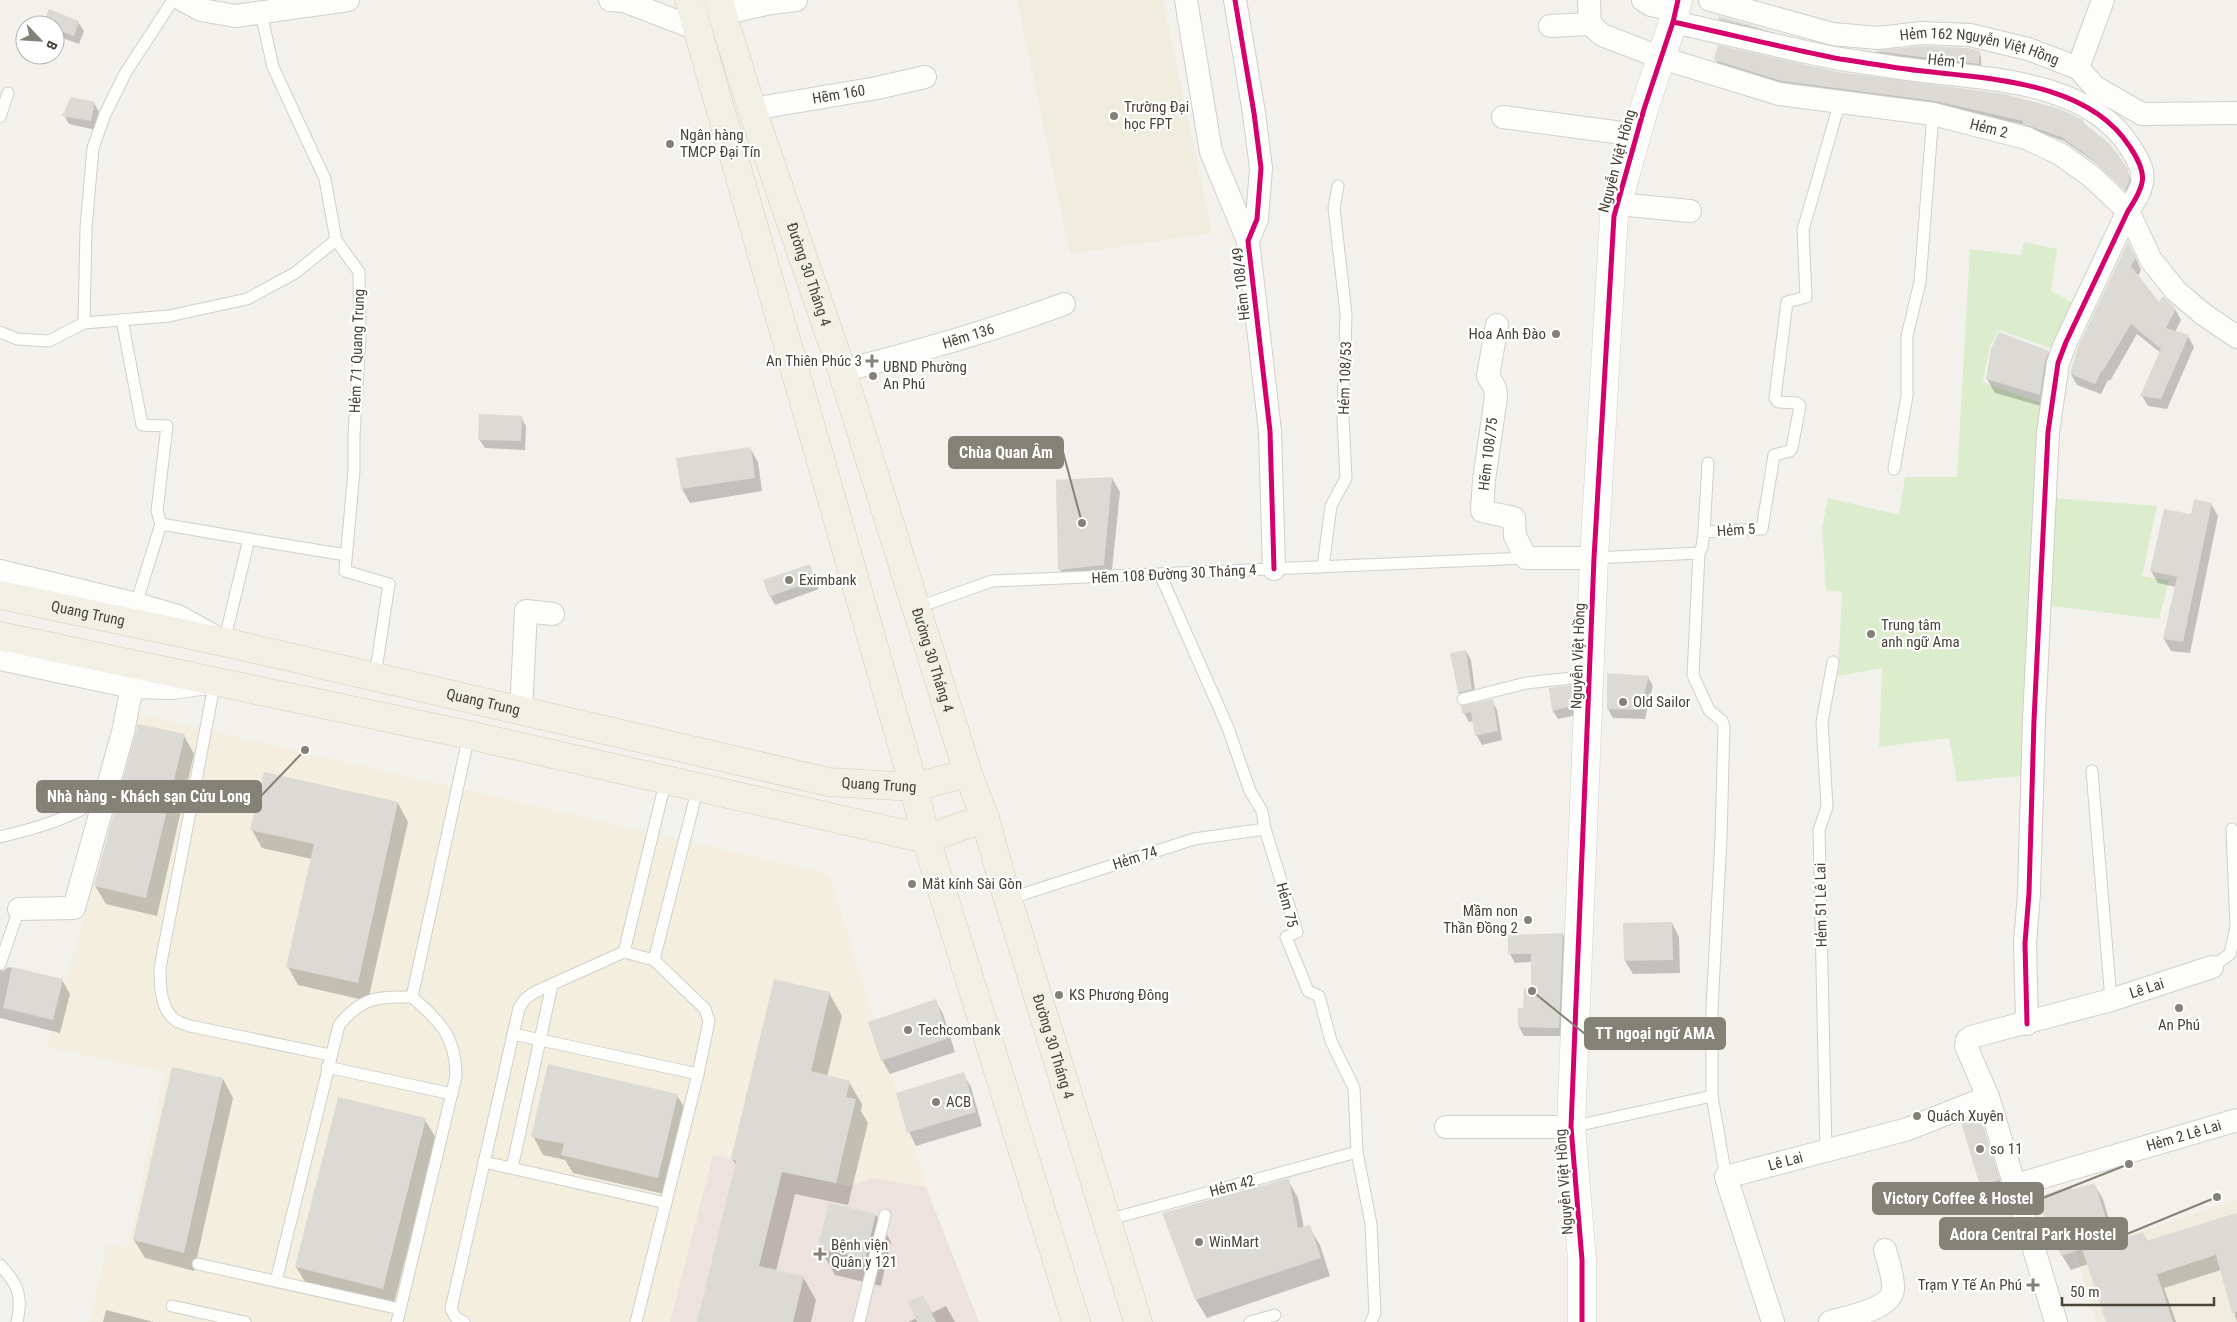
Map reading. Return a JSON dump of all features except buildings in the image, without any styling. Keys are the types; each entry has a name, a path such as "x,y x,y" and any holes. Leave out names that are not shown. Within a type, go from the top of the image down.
{"main road":[{"path":"689,0 914,786 926,839 1076,1322"},
{"name":"Đường 30 Tháng 4","path":"720,7 752,109 842,371 968,774 985,818 1008,899 1138,1322"},
{"name":"Quang Trung","path":"0,595 220,641 829,782 914,786 968,774"},
{"path":"0,636 469,735 926,839 985,818"}],"street":[{"path":"183,0 201,10 236,16 348,0"},
{"path":"619,0 697,29"},
{"path":"720,7 794,0"},
{"path":"1186,0 1211,152 1248,242"},
{"name":"Hẽm 108/49","path":"1235,0 1261,168 1256,219 1248,242 1270,432 1274,569"},
{"path":"1588,0 1590,24 1602,35 1662,58"},
{"name":"Hẻm 1","path":"1643,0 1651,5 1839,58 1903,69 2002,80 2033,87 2081,103 2118,130 2137,157 2143,172 2144,184 2128,211 2066,342 2058,363 2048,432 2034,720 2029,893 2025,943 2027,1024"},
{"name":"Hẻm 162 Nguyễn Việt Hồng","path":"1710,0 1833,34 1878,38 1922,33 1970,35 2028,49 2078,68 2095,87 2142,114 2237,113"},
{"path":"2078,68 2102,0"},
{"name":"Nguyễn Việt Hồng","path":"1582,1322 1582,1260 1571,1127 1594,558 1614,216 1676,11"},
{"path":"1550,26 1590,24"},
{"name":"Hẻm 2","path":"1662,58 1779,94 1934,114 2026,138 2060,154 2090,176 2128,211 2151,260 2176,291 2203,314 2237,336"},
{"name":"Hẽm 160","path":"752,109 877,88 925,77"},
{"path":"1503,117 1637,135"},
{"path":"1618,204 1690,211"},
{"name":"Hẽm 136","path":"842,371 1003,327 1064,304"},
{"name":"Hẽm 108/75","path":"1497,325 1488,376 1495,388 1496,397 1484,480 1482,511 1514,518 1515,536 1526,558"},
{"path":"1526,558 1594,558"},
{"path":"0,571 178,616 220,641"},
{"path":"521,711 526,611 553,614"},
{"path":"0,659 132,687 173,688 211,680"},
{"path":"19,909 74,908 123,732 132,687"},
{"name":"Lê Lai","path":"2056,1322 2016,1185 1988,1097 1966,1046 1967,1040 1971,1037 2027,1024 2111,1000 2212,967"},
{"name":"Lê Lai","path":"1726,1177 1908,1129 1988,1097"},
{"name":"Hẻm 2 Lê Lai","path":"2016,1185 2237,1120"},
{"path":"1446,1127 1571,1127"},
{"path":"1726,1177 1773,1322"},
{"path":"1830,1322 1884,1305 1891,1298 1894,1288 1885,1250"}],"lane":[{"path":"84,323 86,228 93,148 106,114 126,72 173,0"},
{"name":"Hẻm 71 Quang Trung","path":"261,13 273,67 325,179 336,240 359,272 360,336 354,436 354,471 346,555"},
{"path":"0,117 8,93"},
{"name":"Hẻm 5","path":"1726,1177 1712,1096 1712,1008 1721,838 1724,726 1722,721 1708,710 1693,674 1698,553 1702,547 1704,532 1762,529 1774,455 1790,451 1800,406 1797,403 1778,402 1775,398 1787,300 1806,297 1803,230 1840,101"},
{"path":"1894,469 1907,396 1908,336 1920,282 1934,114"},
{"name":"Hẻm 108/53","path":"1323,567 1331,506 1346,478 1343,418 1346,314 1334,208 1338,186"},
{"path":"0,332 17,339 49,341 84,323 169,316 247,299 295,273 336,240"},
{"path":"122,320 142,425 167,426 157,511 161,524 136,604"},
{"path":"1704,532 1708,463"},
{"path":"161,524 346,555 345,570 389,584 375,676"},
{"path":"220,641 249,539"},
{"path":"1594,558 1698,553"},
{"name":"Hẽm 108 Đường 30 Tháng 4","path":"916,608 992,581 1526,558"},
{"name":"Hẻm 75","path":"1160,574 1228,728 1250,791 1262,811 1265,829 1297,932 1286,937 1308,991 1319,996 1331,1041 1354,1088 1357,1152 1371,1224 1375,1313 1371,1322"},
{"name":"Hẻm 51 Lê Lai","path":"1826,1151 1819,830 1827,807 1822,722 1833,662"},
{"path":"1462,700 1526,683 1590,676"},
{"path":"211,680 160,968 160,989 166,1007 175,1020 182,1023 452,1094"},
{"path":"412,997 469,735"},
{"path":"2092,771 2111,1000"},
{"path":"624,952 666,779"},
{"path":"654,960 698,786"},
{"path":"0,837 35,829 86,808 105,795"},
{"name":"Hẻm 74","path":"1008,899 1194,839 1265,829"},
{"path":"2212,967 2230,954 2236,928 2232,829"},
{"path":"0,964 19,909"},
{"path":"464,1322 456,1318 451,1309 519,1008 525,999 624,952 654,960 705,1009 709,1021 698,1074 636,1322"},
{"path":"512,1168 552,985"},
{"path":"276,1281 339,1025 352,1009 378,998 412,997 432,1015 450,1040 456,1057 456,1076 397,1322"},
{"path":"514,1034 698,1074"},
{"path":"1571,1127 1712,1096"},
{"name":"Hẻm 42","path":"1107,1220 1357,1152"},
{"path":"484,1162 666,1203"},
{"path":"859,1322 885,1215"},
{"path":"198,1264 400,1309"},
{"path":"0,1265 13,1279 19,1293 20,1306 17,1322"},
{"path":"172,1306 245,1322"},
{"path":"1250,1322 1276,1314"}],"shaded area":[{"name":"Trường Đại học FPT","path":"1017,0 1163,0 1212,233 1070,254"},
{"path":"133,713 829,874 926,1187 872,1178 849,1186 714,1155 670,1322 90,1322 107,1244 128,1248 164,1072 47,1047 93,886"},
{"name":"Bệnh viện Quân y 121","path":"713,1155 849,1186 872,1178 926,1187 979,1322 670,1322"},
{"path":"2237,1200 2237,1322 2096,1322 2076,1252"}],"green space":[{"path":"2024,242 2057,249 2051,291 2073,303 2053,349 1999,330 1990,346 1983,382 2046,405 2040,497 2157,506 2142,576 2169,580 2159,619 2044,605 2030,775 1957,782 1949,738 1879,747 1882,668 1838,676 1842,592 1826,590 1822,528 1828,498 1899,515 1905,477 1957,477 1970,249 2021,255"}],"cycle path":[{"path":"1235,0 1261,168 1257,219 1248,241 1270,431 1274,569"},
{"path":"1582,1322 1582,1260 1571,1127 1594,558 1614,216 1644,109 1673,22 1678,0"},
{"path":"1673,22 1840,59 2008,81 2064,96 2090,109 2112,125 2130,147 2140,165 2142,172 2141,186 2066,342 2058,363 2048,432 2034,720 2029,893 2025,943 2027,1024"}],"place":[{"name":"Trường Đại học FPT","path":"1114,116"},
{"name":"Ngân hàng TMCP Đại Tín","path":"670,144"},
{"name":"Hoa Anh Đào","path":"1556,334"},
{"name":"An Thiên Phúc 3","path":"872,361"},
{"name":"UBND Phường An Phú","path":"873,376"},
{"name":"Chùa Quan Âm","path":"1082,523"},
{"name":"Eximbank","path":"789,580"},
{"name":"Trung tâm anh ngữ Ama","path":"1871,634"},
{"name":"Old Sailor","path":"1623,702"},
{"name":"Nhà hàng - Khách sạn Cửu Long","path":"305,750"},
{"name":"Mắt kính Sài Gòn","path":"912,884"},
{"name":"Mầm non Thần Đồng 2","path":"1528,920"},
{"name":"TT ngoại ngữ AMA","path":"1532,991"},
{"name":"KS Phương Đông","path":"1059,995"},
{"name":"An Phú","path":"2179,1008"},
{"name":"Techcombank","path":"908,1030"},
{"name":"ACB","path":"936,1102"},
{"name":"Quách Xuyên","path":"1917,1116"},
{"name":"so 11","path":"1980,1149"},
{"name":"Victory Coffee & Hostel","path":"2129,1164"},
{"name":"Adora Central Park Hostel","path":"2217,1197"},
{"name":"WinMart","path":"1199,1242"},
{"name":"Bệnh viện Quân y 121","path":"820,1254"},
{"name":"Trạm Y Tế An Phú","path":"2033,1285"}]}
